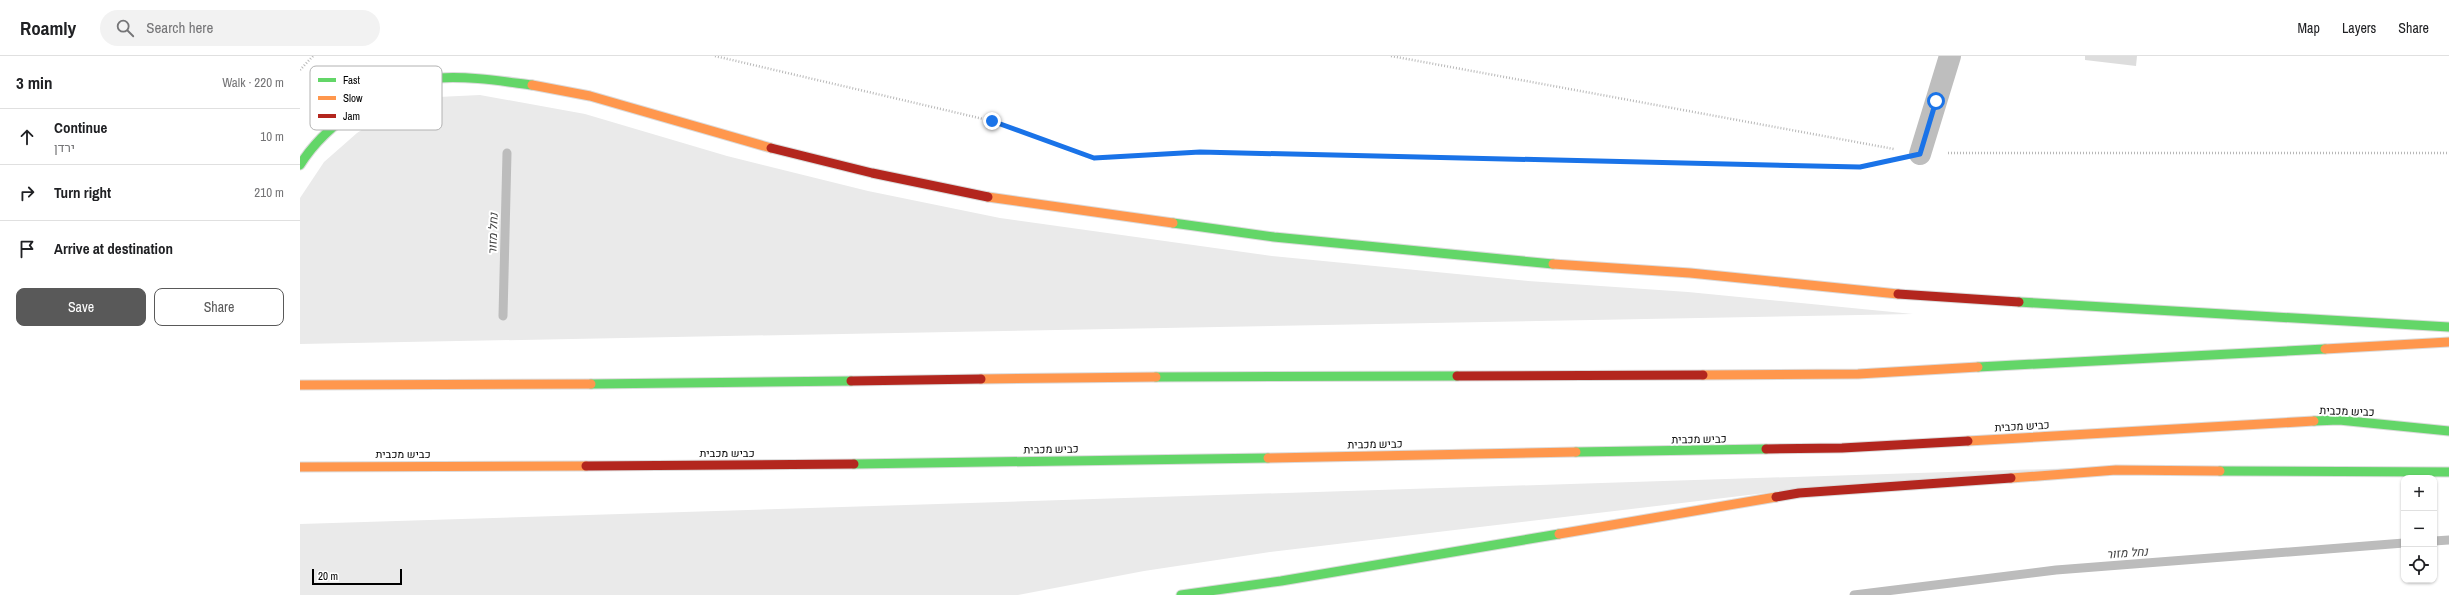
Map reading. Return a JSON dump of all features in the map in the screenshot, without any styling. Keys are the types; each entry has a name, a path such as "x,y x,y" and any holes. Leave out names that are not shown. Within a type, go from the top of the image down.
{"highway":[{"path":"442,78 503,80 590,96 732,138 872,173 1004,200 1274,238 1530,262 1697,274 1914,296 2449,327"},
{"path":"300,165 310,150 332,130"},
{"path":"300,385 420,386 1178,378 1858,374 2449,342"},
{"name":"כביש מכבית","path":"300,467 885,464 1842,448 2339,420 2449,431"},
{"path":"1181,595 1281,581 1799,493 2116,470 2449,472"}],"street":[{"path":"1920,154 1950,56"}],"path":[{"path":"300,70 313,56"},
{"path":"715,56 992,121 1094,158 1200,152 1860,167 1920,154"},
{"path":"1392,56 1920,154 2449,153"}],"shaded area":[{"path":"480,95 585,114 727,156 868,191 1000,218 1272,256 1528,281 1688,292 1913,314 300,344 300,198 324,162 362,130 442,130 442,97"},
{"path":"2109,467 1791,490 1270,552 1144,571 1018,595 300,595 300,524"}],"building":[{"path":"2085,56 2137,56 2136,66 2085,60"}],"waterway":[{"name":"נחל מזור","path":"503,316 507,153"},
{"name":"נחל מזור","path":"2437,541 2449,540"},
{"name":"נחל מזור","path":"1854,595 2056,570 2401,543"}],"traffic: fast":[{"path":"442,78 485,79 532,85"},
{"path":"300,165 311,149 330,130"},
{"path":"1173,223 1274,237 1553,264"},
{"path":"2019,302 2449,327"},
{"path":"1978,367 2325,349"},
{"path":"1156,377 1457,376"},
{"path":"591,384 851,381"},
{"path":"2314,421 2339,420 2449,431"},
{"path":"1576,452 1766,449"},
{"path":"854,464 1268,458"},
{"path":"2220,471 2449,472"},
{"path":"1181,595 1281,581 1559,534"}],"traffic: slow":[{"path":"532,85 590,96 771,148"},
{"path":"988,197 1173,223"},
{"path":"1553,264 1690,273 1898,294"},
{"path":"2325,349 2449,342"},
{"path":"1703,375 1858,374 1978,367"},
{"path":"981,379 1156,377"},
{"path":"300,385 591,384"},
{"path":"1968,441 2314,421"},
{"path":"1268,458 1576,452"},
{"path":"300,467 586,466"},
{"path":"2011,478 2116,470 2220,471"},
{"path":"1559,534 1776,497"}],"traffic: jam":[{"path":"771,148 872,173 988,197"},
{"path":"1898,294 2019,302"},
{"path":"1457,376 1703,375"},
{"path":"851,381 981,379"},
{"path":"1766,449 1842,448 1968,441"},
{"path":"586,466 854,464"},
{"path":"1776,497 1799,493 2011,478"}],"route":[{"path":"992,121 1094,158 1200,152 1860,167 1920,154 1936,101"}]}
